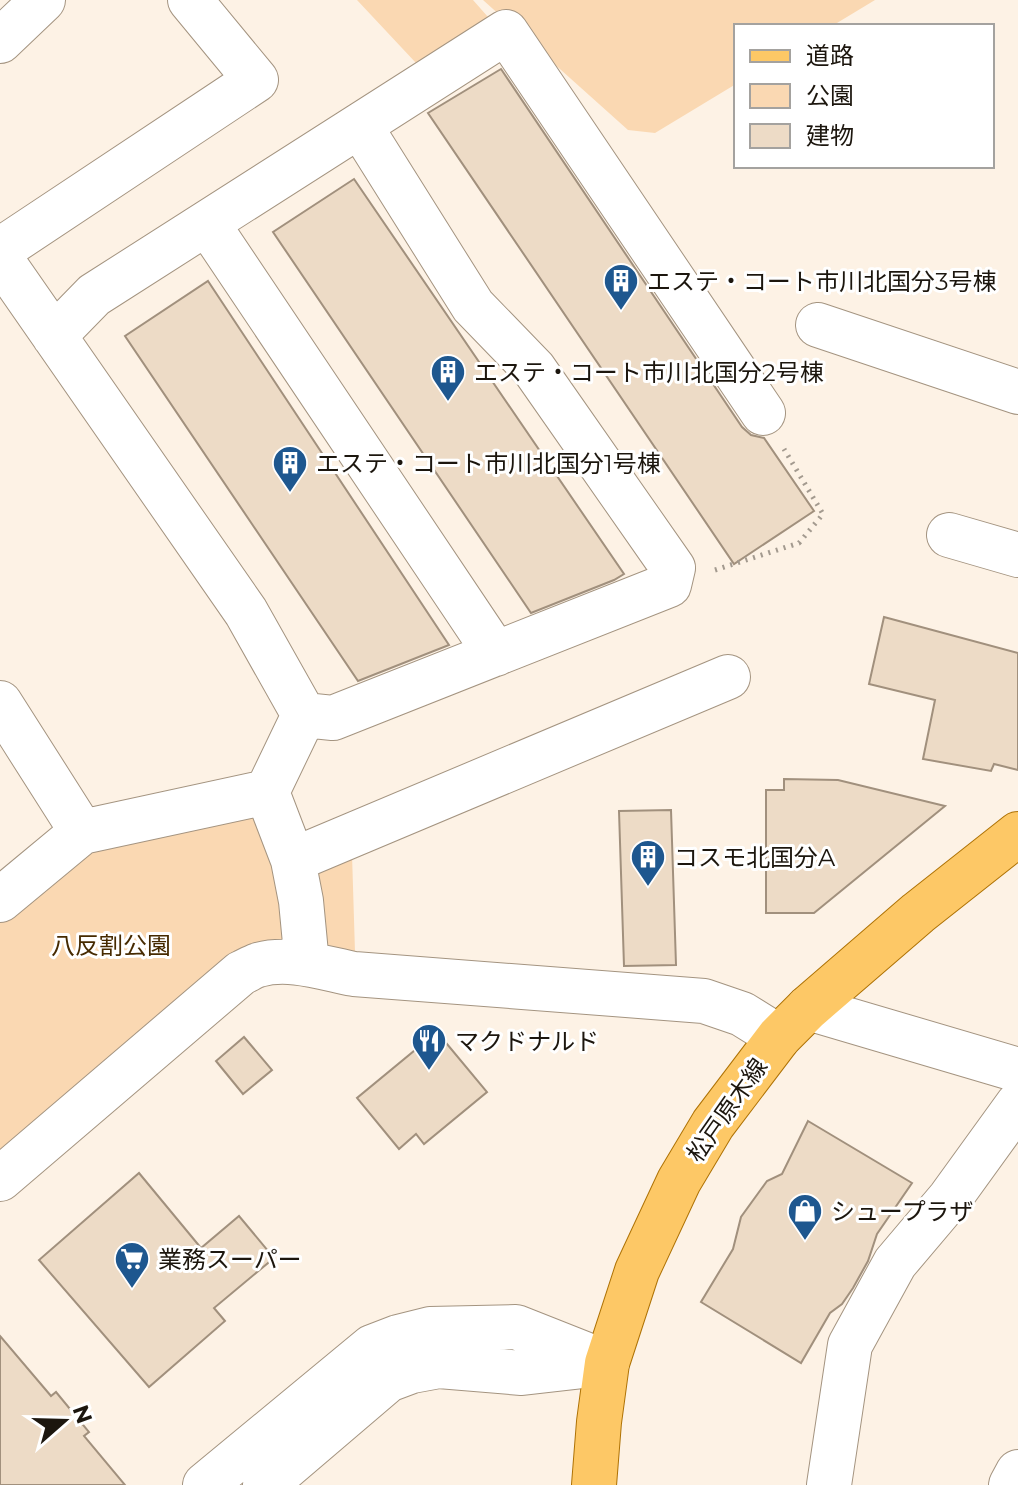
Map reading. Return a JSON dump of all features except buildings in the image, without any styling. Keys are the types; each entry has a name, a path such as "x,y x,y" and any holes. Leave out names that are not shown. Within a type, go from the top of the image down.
{"main road":[{"name":"松戸原木線","path":"594,1485 607,1363 637,1271 679,1181 713,1124 793,1022 918,913 1018,834"}],"street":[{"path":"0,41 43,0"},
{"path":"0,250 256,80 190,0"},
{"path":"54,336 94,295 506,32 763,413"},
{"path":"304,715 333,718 496,654 669,585 673,568 534,369 473,306 360,126"},
{"path":"207,223 496,654"},
{"path":"0,258 246,612 304,715"},
{"path":"818,325 1018,392"},
{"path":"949,535 1018,555"},
{"path":"293,860 728,677"},
{"path":"0,703 82,832"},
{"path":"304,715 267,792 293,860 301,901 307,964"},
{"path":"0,900 82,832 267,792"},
{"path":"1,1175 241,973 259,965 285,962 354,974 704,1001 742,1014 1018,1070"},
{"path":"829,1485 850,1345 895,1263 950,1198 1018,1104"},
{"path":"205,1485 372,1347 398,1337 430,1329 516,1327 607,1363"},
{"path":"265,1485 388,1380 412,1371 439,1366 522,1373 607,1363"},
{"path":"1011,1485 1018,1472"}],"path":[{"path":"669,585 799,543 823,514 763,413"}],"green space":[{"path":"357,0 473,0 488,17 416,63"},
{"path":"483,0 875,0 835,24 734,24 734,85 655,133 628,130"},
{"name":"八反割公園","path":"267,792 293,860 285,962 0,1171 0,894 90,830"},
{"path":"352,854 355,952 307,944 300,868"}],"place":[{"name":"エステ・コート市川北国分3号棟","path":"621,312"},
{"name":"エステ・コート市川北国分2号棟","path":"448,403"},
{"name":"エステ・コート市川北国分1号棟","path":"290,494"},
{"name":"コスモ北国分A","path":"648,888"},
{"name":"マクドナルド","path":"429,1072"},
{"name":"シュープラザ","path":"805,1242"},
{"name":"業務スーパー","path":"132,1290"}]}
